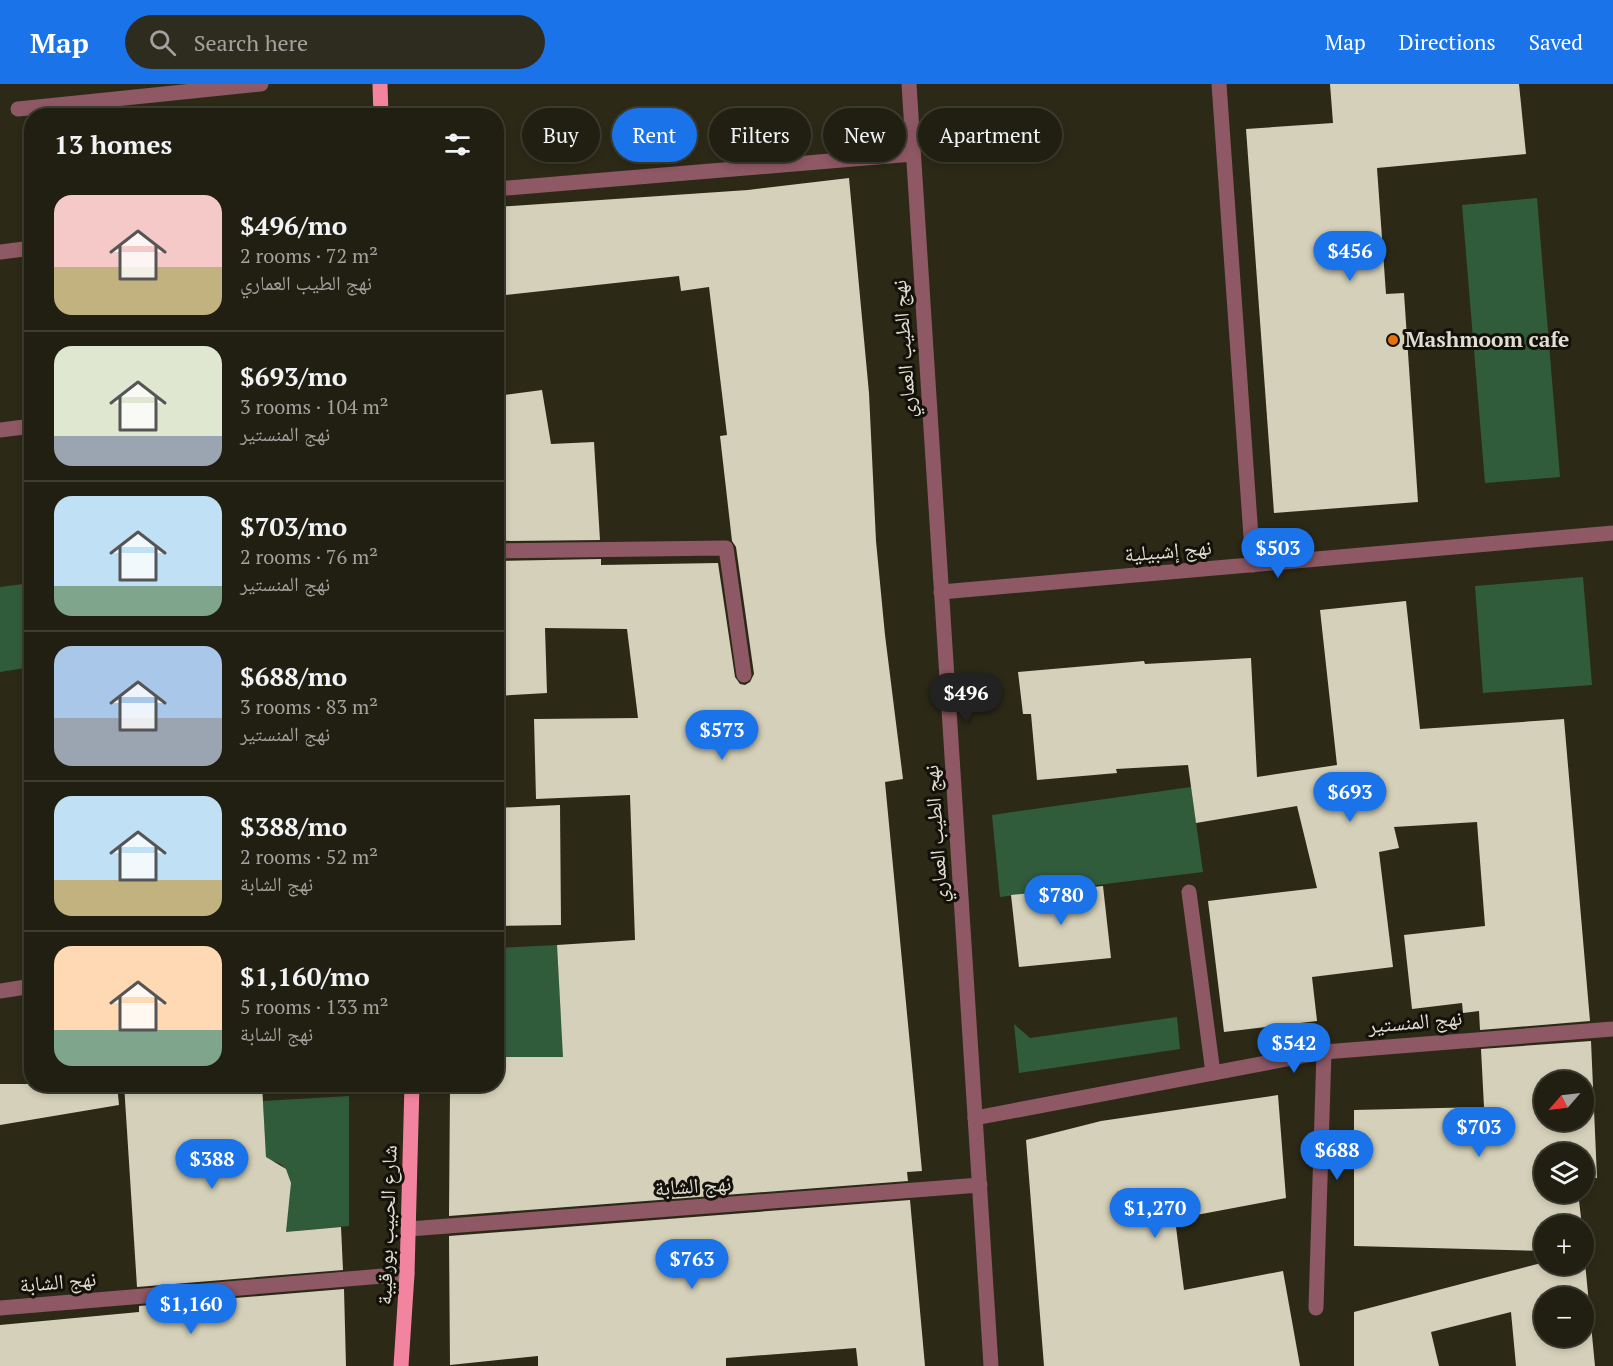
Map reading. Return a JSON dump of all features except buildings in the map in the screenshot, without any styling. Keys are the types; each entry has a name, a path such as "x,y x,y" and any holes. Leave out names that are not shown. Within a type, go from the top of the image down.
{"main road":[{"path":"380,84 381,108"},
{"name":"شارع الحبيب بورقيبة","path":"401,1366 409,1229 412,1092"}],"street":[{"path":"28,108 261,84"},
{"name":"نهج الطيب العماري","path":"909,84 992,1366"},
{"path":"1219,84 1253,565"},
{"path":"18,109 24,108"},
{"path":"504,188 913,154"},
{"path":"0,252 24,249"},
{"path":"0,430 24,427"},
{"name":"نهج إشبيلية","path":"941,592 1613,533"},
{"path":"504,551 726,548 744,675"},
{"path":"1189,892 1213,1073"},
{"path":"0,991 24,987"},
{"name":"نهج المنستير","path":"975,1118 1324,1052 1613,1029"},
{"path":"1316,1308 1324,1052"},
{"name":"نهج الشابة","path":"409,1229 980,1185"},
{"name":"نهج الشابة","path":"0,1308 407,1274"}],"green space":[{"path":"1537,198 1560,477 1485,483 1462,205"},
{"path":"1583,577 1592,685 1483,693 1475,586"},
{"path":"24,584 24,668 0,672 0,587"},
{"path":"1191,787 1203,872 1000,897 992,815"},
{"path":"557,945 561,1017 571,1085 504,1060 504,948"},
{"path":"1177,1017 1180,1049 1019,1073 1014,1024 1030,1038"},
{"path":"349,1096 349,1226 296,1231 298,1262 271,1243 285,1207 289,1181 286,1171 279,1163 266,1160 263,1101"}],"place":[{"name":"Mashmoom cafe","path":"1393,340"}]}
